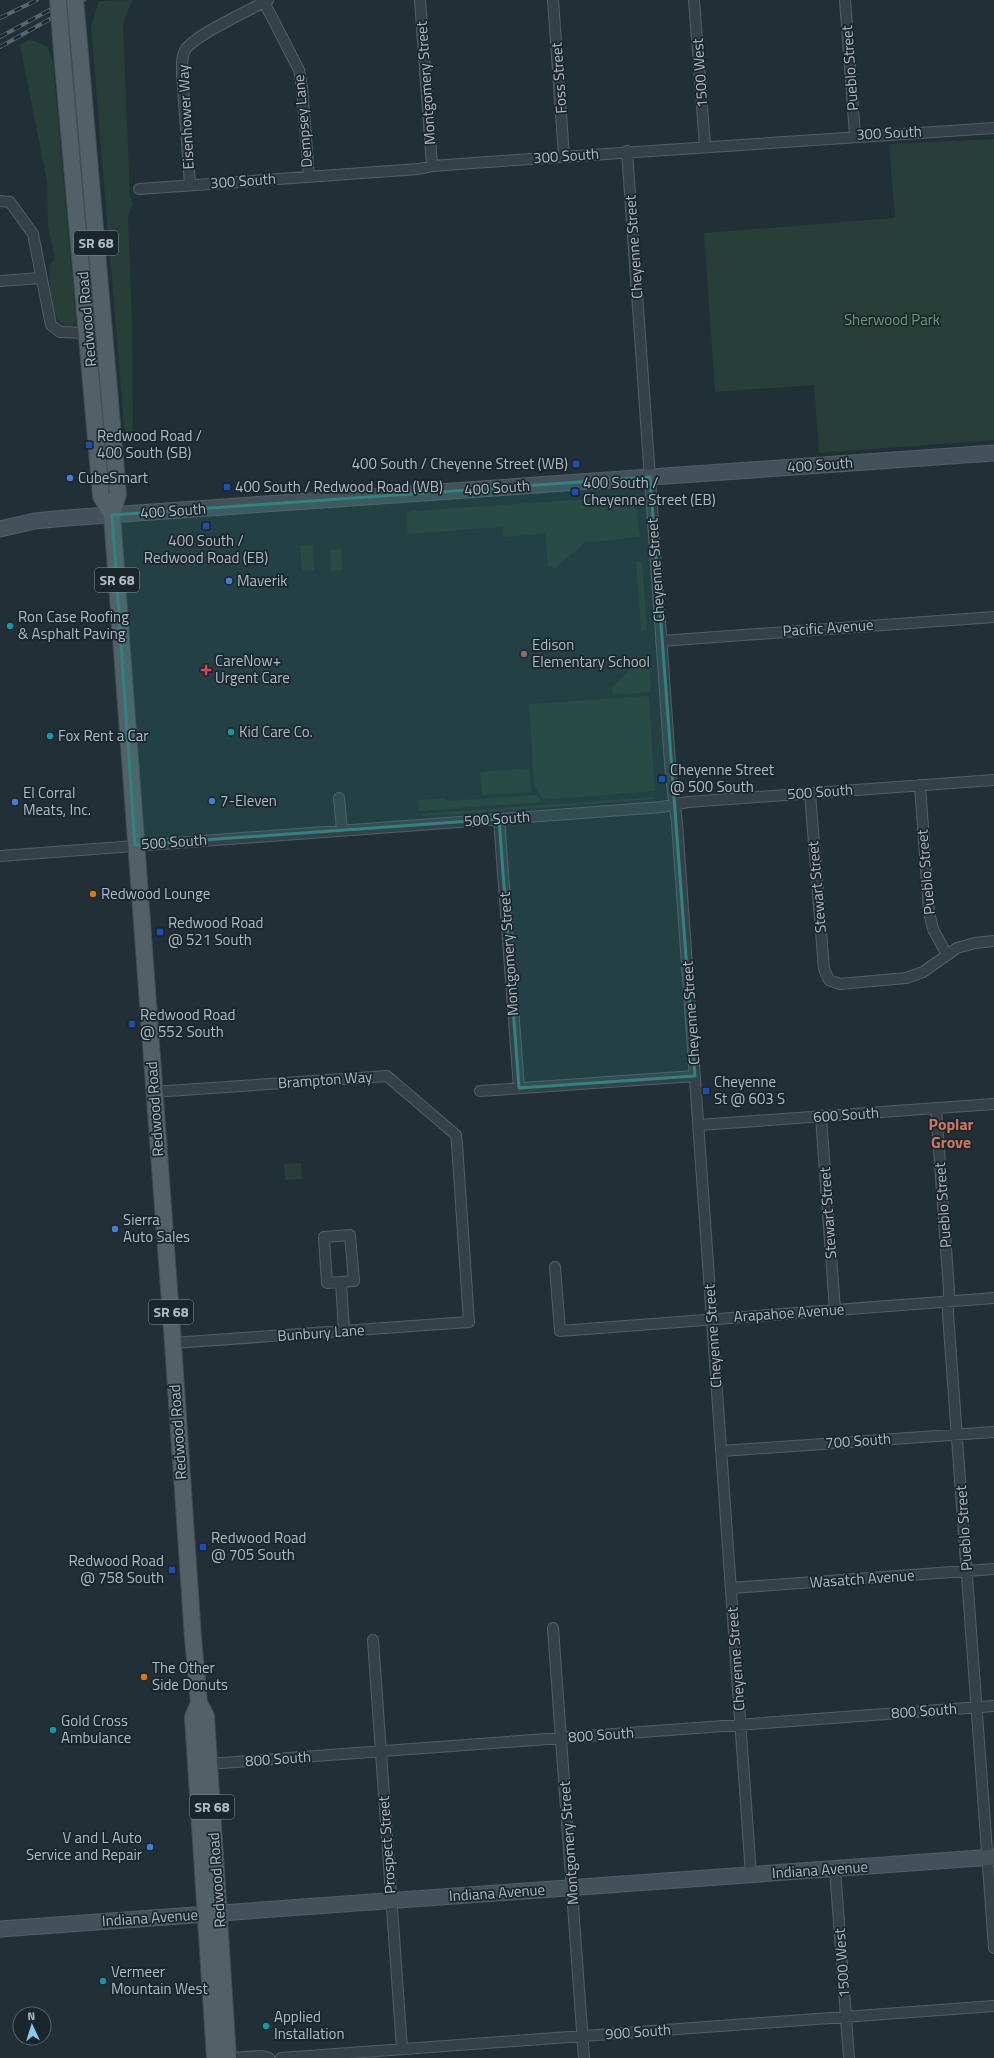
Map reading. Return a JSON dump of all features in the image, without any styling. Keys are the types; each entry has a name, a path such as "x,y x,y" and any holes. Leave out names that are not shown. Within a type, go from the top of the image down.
{"main road":[{"name":"Redwood Road","path":"58,0 101,496 112,515"},
{"name":"Redwood Road","path":"75,0 118,494 112,515 153,1092 173,1343 177,1427 199,1703 206,1716 215,2058"},
{"name":"Redwood Road","path":"199,1703 193,1718 212,1913 229,2058"}],"street":[{"name":"Montgomery Street","path":"420,0 432,166"},
{"name":"Foss Street","path":"553,0 564,156"},
{"name":"1500 West","path":"694,0 705,146"},
{"name":"Pueblo Street","path":"845,0 855,135"},
{"name":"Dempsey Lane","path":"266,1 299,70 302,87 309,177"},
{"name":"Eisenhower Way","path":"190,185 182,74 185,50 197,39 266,1"},
{"name":"300 South","path":"139,189 419,169 432,166 627,151 855,135 994,128"},
{"name":"Cheyenne Street","path":"627,151 661,641 674,805 678,823 751,1875"},
{"path":"0,201 10,202 33,234 39,258 41,278 51,325 60,332 88,333"},
{"path":"0,281 41,278"},
{"name":"400 South","path":"0,529 50,520 112,515 994,453"},
{"name":"Pacific Avenue","path":"661,641 994,617"},
{"name":"500 South","path":"0,856 500,819 674,805 688,802 994,780"},
{"name":"Pueblo Street","path":"920,785 929,912 932,929 947,955"},
{"name":"Stewart Street","path":"810,793 824,969 829,980 840,984 906,978 923,972 947,955"},
{"path":"339,798 342,830"},
{"name":"Montgomery Street","path":"500,819 518,1088"},
{"path":"947,955 964,946 994,941"},
{"name":"Brampton Way","path":"153,1092 387,1076 456,1135 469,1322"},
{"path":"480,1091 695,1076"},
{"name":"600 South","path":"699,1125 994,1104"},
{"name":"Pueblo Street","path":"936,1108 967,1571 977,1707 991,1857 994,1948"},
{"name":"Stewart Street","path":"822,1116 835,1310"},
{"path":"350,1235 354,1281 341,1282 327,1283 324,1237 350,1235"},
{"name":"Arapahoe Avenue","path":"555,1267 560,1331 994,1298"},
{"path":"341,1282 344,1331"},
{"name":"Bunbury Lane","path":"173,1343 469,1322"},
{"name":"700 South","path":"721,1451 994,1432"},
{"name":"Wasatch Avenue","path":"731,1588 994,1569"},
{"name":"Montgomery Street","path":"553,1628 584,2058"},
{"name":"Prospect Street","path":"373,1640 402,2049"},
{"name":"800 South","path":"208,1764 994,1706"},
{"name":"Indiana Avenue","path":"0,1929 991,1857"},
{"name":"1500 West","path":"835,1869 849,2058"},
{"name":"900 South","path":"282,2058 994,2006"},
{"path":"229,2058 262,2056 269,2058"}],"highlighted area":[{"path":"650,477 695,1076 519,1088 499,819 135,845 112,515"}],"green space":[{"path":"132,0 123,24 130,196 133,205 128,216 132,324 133,438 125,439 91,27 99,1"},
{"path":"30,39 48,47 53,62 76,321 72,327 64,326 59,321 52,303 49,266 55,259 48,225 47,182 20,45"},
{"name":"Sherwood Park","path":"994,139 994,440 819,453 814,385 715,392 704,233 895,218 889,144"},
{"path":"635,496 640,537 584,543 556,568 548,567 545,534 503,537 502,527 407,534 407,513 414,511"},
{"path":"313,544 314,570 302,571 300,545"},
{"path":"341,549 343,570 331,571 330,550"},
{"path":"636,562 642,562 647,630 641,630"},
{"path":"649,654 651,692 613,695 612,687 642,658"},
{"path":"649,697 655,791 543,800 534,786 529,704"},
{"path":"529,768 531,792 482,795 480,772"},
{"path":"537,795 542,802 420,811 418,800 444,798 448,801"},
{"path":"654,797 655,799 489,812 488,809"},
{"path":"484,809 486,812 424,816 420,814"},
{"path":"301,1163 302,1179 285,1180 284,1164"}],"railway":[{"path":"0,18 37,0"},
{"path":"0,37 68,0"},
{"path":"0,47 84,0"}],"place":[{"name":"Redwood Road / 400 South (SB)","path":"89,445"},
{"name":"400 South / Cheyenne Street (WB)","path":"576,464"},
{"name":"CubeSmart","path":"70,478"},
{"name":"400 South / Redwood Road (WB)","path":"227,487"},
{"name":"400 South / Cheyenne Street (EB)","path":"575,492"},
{"name":"400 South / Redwood Road (EB)","path":"206,526"},
{"name":"Maverik","path":"229,581"},
{"name":"Ron Case Roofing & Asphalt Paving","path":"10,626"},
{"name":"Edison Elementary School","path":"524,654"},
{"name":"CareNow+ Urgent Care","path":"206,670"},
{"name":"Kid Care Co.","path":"231,732"},
{"name":"Fox Rent a Car","path":"50,736"},
{"name":"Cheyenne Street @ 500 South","path":"662,779"},
{"name":"7-Eleven","path":"212,801"},
{"name":"El Corral Meats, Inc.","path":"15,802"},
{"name":"Redwood Lounge","path":"93,894"},
{"name":"Redwood Road @ 521 South","path":"160,932"},
{"name":"Redwood Road @ 552 South","path":"132,1024"},
{"name":"Cheyenne St @ 603 S","path":"706,1091"},
{"name":"Sierra Auto Sales","path":"115,1229"},
{"name":"Redwood Road @ 705 South","path":"203,1547"},
{"name":"Redwood Road @ 758 South","path":"172,1570"},
{"name":"The Other Side Donuts","path":"144,1677"},
{"name":"Gold Cross Ambulance","path":"53,1730"},
{"name":"V and L Auto Service and Repair","path":"150,1847"},
{"name":"Vermeer Mountain West","path":"103,1981"},
{"name":"Applied Installation","path":"266,2026"}],"district":[{"name":"Poplar Grove","path":"951,1133"}]}
